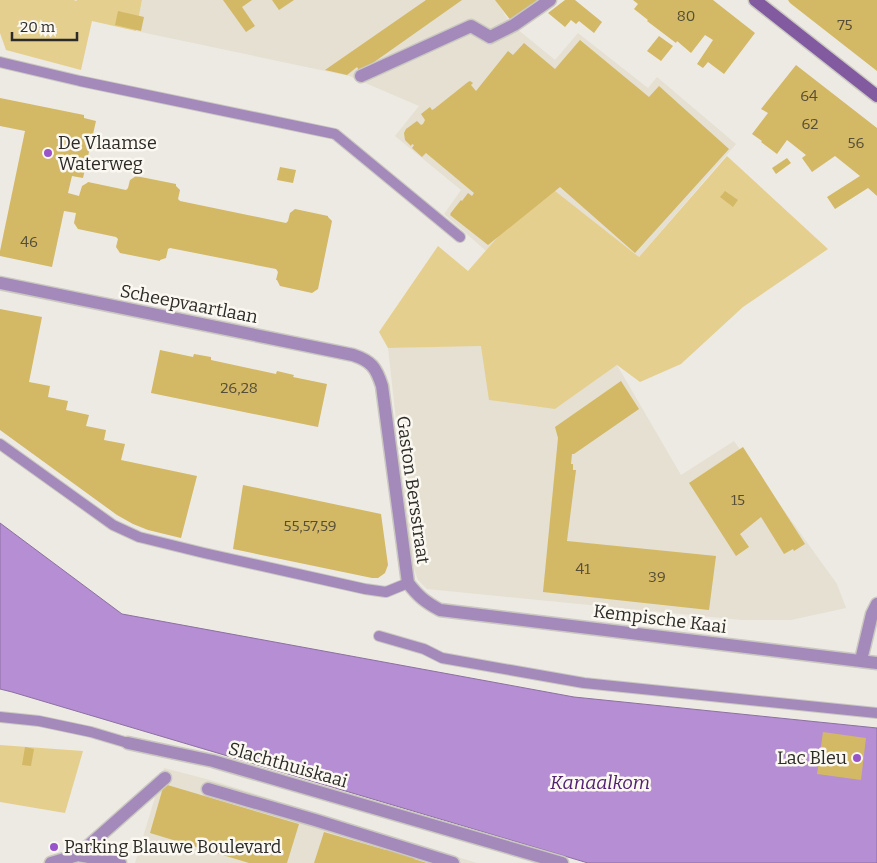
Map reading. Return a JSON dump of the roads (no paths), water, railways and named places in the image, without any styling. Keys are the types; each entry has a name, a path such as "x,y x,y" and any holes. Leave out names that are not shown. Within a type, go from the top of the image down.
{"main road":[{"path":"755,0 877,96"}],"street":[{"path":"361,76 471,26 490,37 514,25 550,0"},
{"name":"Scheepvaartlaan","path":"0,283 353,355 370,362"},
{"name":"Gaston Bersstraat","path":"370,362 379,375 382,386 408,583 417,595 440,610"},
{"path":"861,660 872,614 877,604"},
{"name":"Kempische Kaai","path":"440,610 877,663"},
{"name":"Slachthuiskaai","path":"128,743 213,761 562,863"},
{"path":"50,863 78,855 165,778"},
{"path":"208,789 453,863"},
{"path":"78,855 120,863"}],"lane":[{"path":"0,62 80,81 335,134 460,238"},
{"path":"0,444 114,525 139,537 365,589 386,592 408,583"},
{"path":"379,636 424,649 442,658 584,682 877,713"},
{"name":"Slachthuiskaai","path":"0,717 39,721 91,732 128,743"}],"water":[{"name":"Kanaalkom","path":"0,523 122,614 574,697 877,728 877,863 588,863 0,689"}],"place":[{"name":"De Vlaamse Waterweg","path":"48,153"},
{"name":"Lac Bleu","path":"857,758"},
{"name":"Parking Blauwe Boulevard","path":"54,847"}]}
